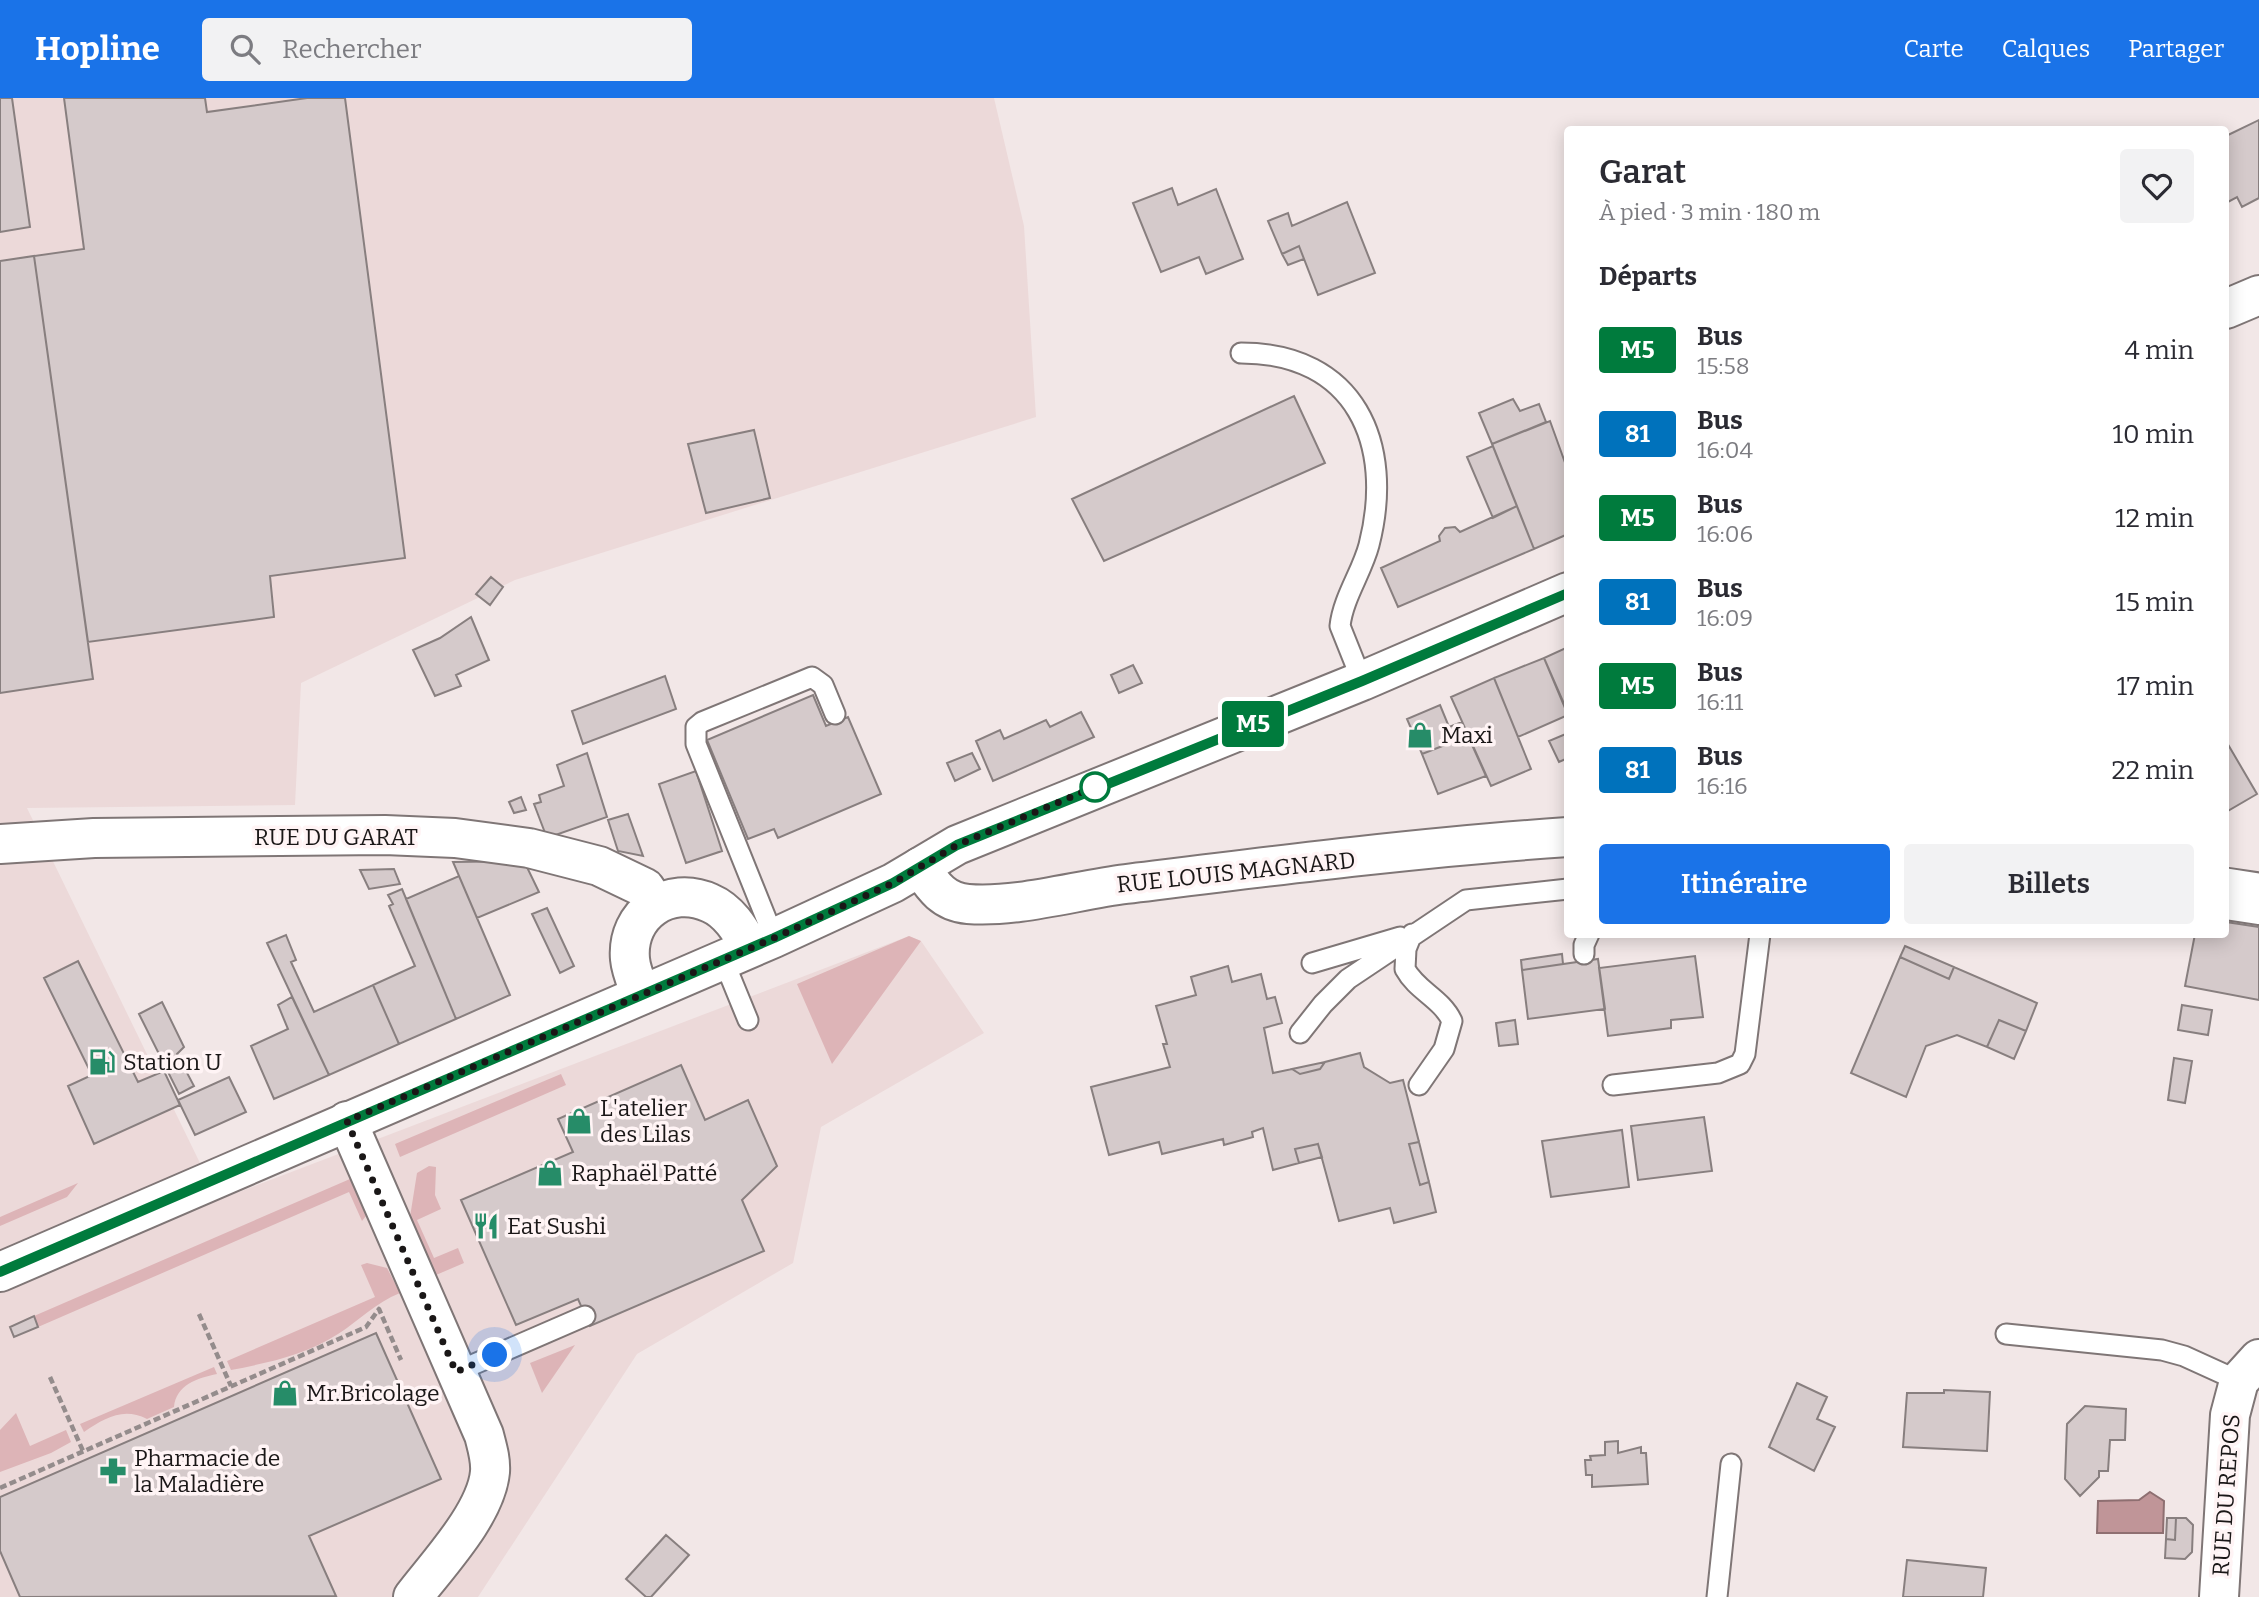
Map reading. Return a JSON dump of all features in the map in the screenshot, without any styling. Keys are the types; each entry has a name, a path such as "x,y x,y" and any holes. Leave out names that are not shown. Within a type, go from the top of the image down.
{"street":[{"path":"2229,308 2259,295"},
{"path":"0,1272 749,948 893,883 957,845 1362,681 1564,595"},
{"name":"RUE DU GARAT","path":"0,844 108,837 385,835 455,838 529,848 599,866 645,888 655,903"},
{"name":"RUE LOUIS MAGNARD","path":"920,867 934,889 949,900 967,904 992,903 1152,881 1564,837"},
{"path":"641,995 629,960 629,946 634,928 655,903 675,897 710,902 726,914 740,930 749,948"},
{"path":"2229,900 2259,905"},
{"path":"347,1121 484,1434 490,1458 490,1475 470,1520 413,1597"},
{"name":"RUE DU REPOS","path":"2218,1597 2230,1415 2249,1370"}],"lane":[{"path":"1241,353 1268,353 1291,358 1322,372 1340,385 1366,428 1376,471 1374,519 1369,544 1340,626 1362,681"},
{"path":"748,1020 749,948 696,744 696,727 702,722 812,677 823,685 835,715"},
{"path":"2229,878 2259,883"},
{"path":"1300,1033 1308,1020 1348,979 1466,900 1564,888"},
{"path":"1312,963 1412,934"},
{"path":"1412,934 1405,969 1411,980 1447,1010 1452,1021 1444,1049 1419,1085"},
{"path":"1584,954 1587,938"},
{"path":"1613,1085 1718,1073 1740,1064 1745,1054 1760,938"},
{"path":"456,1372 585,1316"},
{"path":"2006,1334 2162,1350 2249,1370"},
{"path":"1717,1597 1731,1464"}],"path":[{"path":"0,1488 366,1327 379,1308 401,1360"},
{"path":"199,1314 231,1386"},
{"path":"50,1377 83,1451"}],"shaded area":[{"path":"0,98 994,98 1024,226 1036,417 515,580 301,683 295,805 27,808 218,1200 909,936 921,941 984,1033 821,1127 793,1263 637,1354 478,1597 0,1597"},
{"path":"909,936 921,941 832,1064 797,984"},
{"path":"561,1074 566,1085 400,1157 395,1144"},
{"path":"429,1166 436,1167 435,1195 441,1209 417,1220 434,1258 458,1248 464,1263 436,1275 410,1217 417,1173"},
{"path":"350,1179 366,1216 362,1221 349,1192 38,1327 34,1316"},
{"path":"78,1183 67,1197 0,1226 0,1217"},
{"path":"367,1263 387,1268 400,1293 313,1348 231,1370 227,1361 375,1297 361,1265"},
{"path":"575,1345 542,1393 530,1363"},
{"path":"214,1367 217,1374 189,1384 179,1393 174,1407 147,1419 122,1414 99,1422 84,1432 80,1424"},
{"path":"16,1413 30,1446 66,1430 71,1442 51,1453 0,1472 0,1430"},
{"path":"2150,1492 2164,1501 2163,1533 2097,1533 2098,1501 2139,1500"}],"building":[{"path":"0,98 12,98 30,227 0,232"},
{"path":"64,98 205,98 207,112 307,98 345,98 405,558 270,576 274,617 88,642 34,256 84,249"},
{"path":"2259,120 2259,198 2242,207 2237,197 2229,201 2229,135"},
{"path":"1172,188 1178,205 1216,189 1243,259 1206,274 1199,257 1161,272 1133,203"},
{"path":"1347,202 1375,273 1318,295 1299,246 1282,254 1268,221 1288,213 1292,226"},
{"path":"1299,246 1304,259 1288,265 1282,254"},
{"path":"34,256 93,679 0,693 0,261"},
{"path":"1294,396 1325,463 1104,561 1072,499"},
{"path":"1513,399 1520,411 1539,404 1546,422 1492,444 1479,413"},
{"path":"1550,421 1564,460 1564,536 1534,549 1492,444"},
{"path":"754,430 770,498 706,513 688,444"},
{"path":"1493,446 1517,506 1493,518 1467,457"},
{"path":"1517,506 1534,549 1398,607 1381,568 1440,541 1439,536 1445,528 1455,527 1460,532"},
{"path":"491,577 503,587 490,605 476,594"},
{"path":"471,617 489,660 456,675 461,686 435,696 413,650 440,638"},
{"path":"1564,649 1564,704 1544,658"},
{"path":"1544,658 1564,706 1564,717 1518,737 1494,678"},
{"path":"1133,665 1142,683 1119,693 1111,675"},
{"path":"665,676 676,709 583,744 572,711"},
{"path":"1494,678 1531,769 1491,786 1451,697"},
{"path":"813,695 826,726 848,717 881,794 778,838 774,829 748,839 707,740"},
{"path":"1440,705 1449,727 1462,722 1468,736 1422,754 1407,719"},
{"path":"1081,712 1094,737 993,781 976,741 1000,730 1004,739 1046,720 1050,727"},
{"path":"1564,735 1564,760 1559,762 1549,741"},
{"path":"1468,736 1486,776 1438,794 1422,754"},
{"path":"2229,746 2257,794 2229,810"},
{"path":"587,753 607,817 547,838 534,804 541,802 539,795 564,786 557,765"},
{"path":"972,753 980,769 955,781 947,763"},
{"path":"696,771 722,851 686,863 659,784"},
{"path":"521,797 526,810 514,813 509,802"},
{"path":"628,814 643,856 618,851 608,820"},
{"path":"524,861 539,892 477,918 453,862"},
{"path":"394,869 400,884 369,889 360,870"},
{"path":"459,876 510,995 456,1019 406,899"},
{"path":"402,889 456,1019 399,1044 373,985 415,966 389,906 393,904 388,895"},
{"path":"547,908 574,966 560,973 532,914"},
{"path":"2229,922 2259,927 2259,1000 2185,986 2194,938 2229,938"},
{"path":"286,935 296,960 291,962 314,1012 373,985 399,1044 329,1075 267,943"},
{"path":"1905,946 1954,967 1949,979 1900,957"},
{"path":"1562,954 1563,964 1522,970 1521,960"},
{"path":"1695,956 1703,1017 1671,1020 1671,1028 1608,1036 1599,968"},
{"path":"1900,957 1949,979 1954,967 2037,1003 2026,1031 1999,1020 1987,1047 1957,1035 1926,1046 1906,1097 1851,1073"},
{"path":"1598,959 1605,1009 1528,1019 1522,970"},
{"path":"78,961 138,1082 164,1071 180,1105 94,1144 68,1086 92,1075 44,978"},
{"path":"1228,966 1232,982 1261,974 1267,999 1275,997 1282,1023 1264,1028 1273,1073 1292,1069 1300,1074 1320,1069 1325,1062 1360,1053 1364,1067 1390,1083 1403,1080 1419,1142 1409,1144 1420,1185 1429,1182 1436,1212 1394,1223 1390,1208 1339,1221 1318,1144 1295,1149 1299,1163 1273,1170 1263,1128 1252,1132 1253,1137 1224,1145 1223,1139 1162,1154 1159,1142 1109,1155 1091,1087 1170,1067 1163,1044 1167,1044 1156,1006 1196,995 1191,977"},
{"path":"292,997 329,1075 274,1099 251,1046 288,1029 278,1005"},
{"path":"162,1002 184,1047 177,1054 194,1086 179,1094 139,1014"},
{"path":"2182,1005 2212,1010 2208,1035 2178,1030"},
{"path":"1515,1020 1518,1044 1499,1046 1496,1023"},
{"path":"1999,1020 2026,1031 2014,1059 1987,1047"},
{"path":"2174,1058 2192,1061 2185,1103 2168,1100"},
{"path":"1325,1062 1320,1069 1300,1074 1292,1069"},
{"path":"681,1065 705,1120 748,1100 777,1166 742,1200 764,1251 590,1326 578,1299 516,1325 461,1200 573,1152 558,1119"},
{"path":"229,1077 246,1112 195,1135 178,1100"},
{"path":"1704,1117 1712,1171 1638,1180 1631,1126"},
{"path":"1622,1130 1629,1187 1551,1197 1542,1141"},
{"path":"1419,1142 1429,1182 1420,1185 1409,1144"},
{"path":"1318,1144 1322,1157 1299,1163 1295,1149"},
{"path":"34,1316 38,1327 14,1337 10,1327"},
{"path":"376,1333 441,1479 309,1536 336,1596 20,1597 0,1551 0,1497"},
{"path":"1797,1383 1827,1397 1817,1419 1835,1427 1814,1471 1769,1447"},
{"path":"1944,1390 1990,1392 1987,1451 1903,1447 1907,1393 1944,1393"},
{"path":"2085,1406 2126,1409 2125,1440 2110,1440 2108,1471 2099,1471 2099,1477 2080,1496 2065,1479 2067,1424"},
{"path":"1618,1441 1618,1453 1641,1447 1641,1453 1646,1453 1648,1484 1592,1487 1592,1475 1586,1475 1585,1460 1591,1460 1590,1456 1605,1455 1605,1442"},
{"path":"2167,1518 2176,1518 2175,1540 2166,1539"},
{"path":"2176,1518 2186,1518 2193,1525 2192,1552 2185,1559 2165,1558 2166,1539 2175,1540"},
{"path":"666,1535 689,1555 651,1597 646,1597 626,1579"},
{"path":"1907,1560 1986,1568 1983,1597 1903,1597"}],"bus line":[{"name":"M5","path":"0,1272 774,938 893,883 957,845 1124,775 1362,681 1564,595"}],"place":[{"name":"Maxi","path":"1420,735"},
{"name":"Station U","path":"102,1062"},
{"name":"L'atelier des Lilas","path":"579,1121"},
{"name":"Raphaël Patté","path":"550,1173"},
{"name":"Eat Sushi","path":"486,1226"},
{"name":"Mr.Bricolage","path":"285,1393"},
{"name":"Pharmacie de la Maladière","path":"113,1471"}],"route":[{"path":"495,1355 456,1372 347,1121 774,938 893,883 957,845 1102,784 1095,787"}]}
